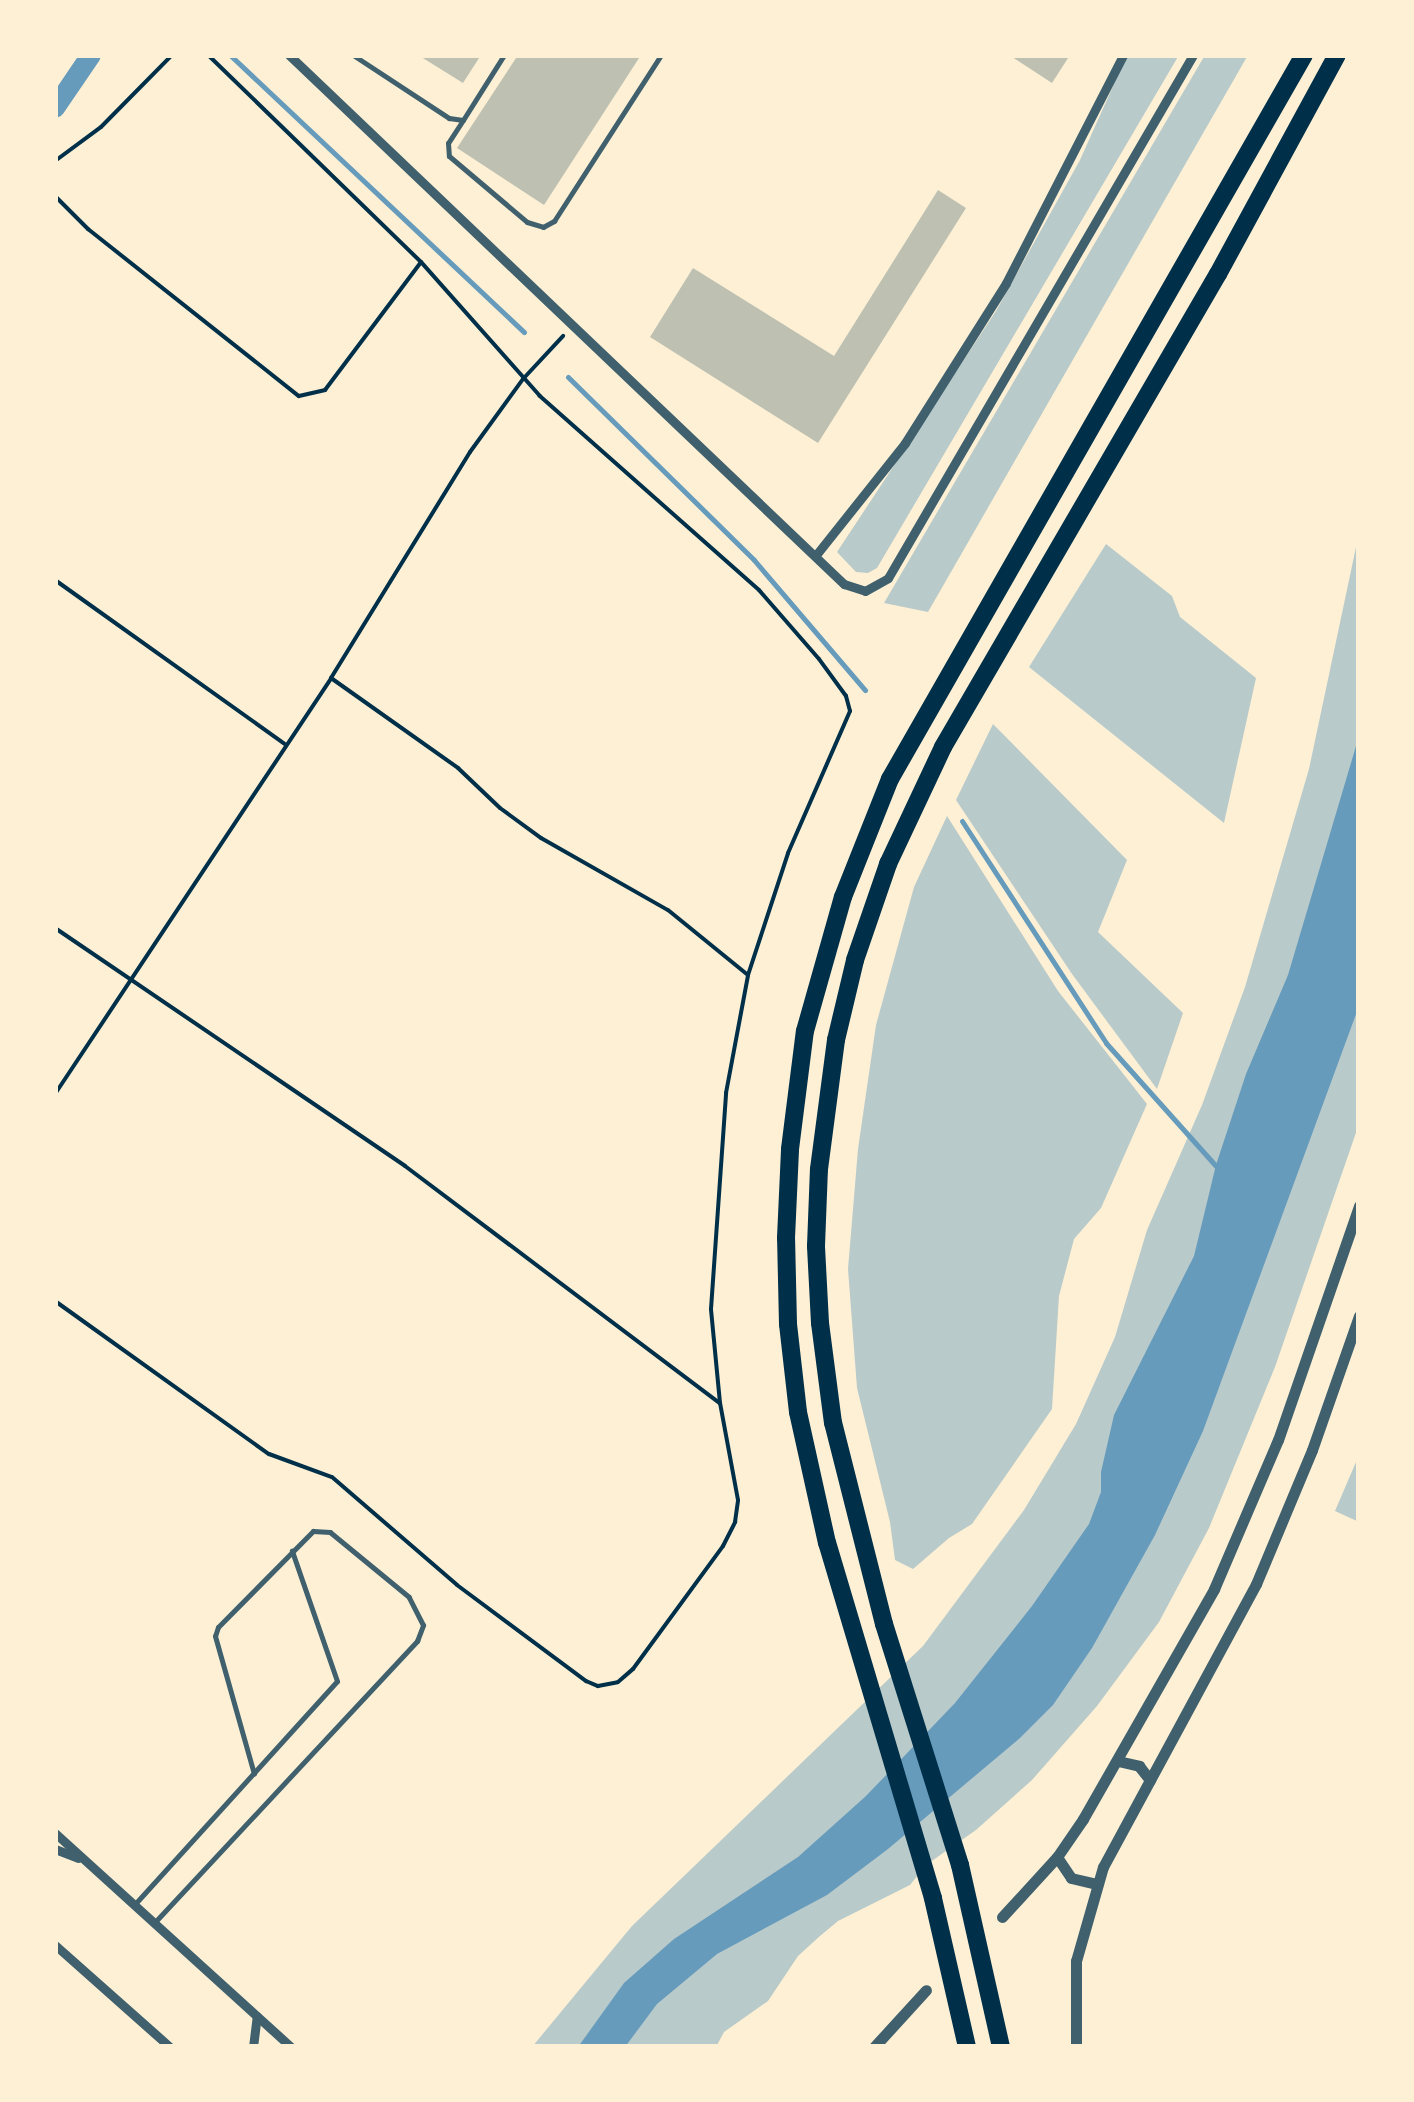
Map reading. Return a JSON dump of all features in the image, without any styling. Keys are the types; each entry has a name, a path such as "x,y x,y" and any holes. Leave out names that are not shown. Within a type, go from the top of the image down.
{"highway":[{"path":"967,2047 932,1898 858,1652 807,1459 786,1297 790,1149 798,1072 816,982 866,838 919,723 1304,55"},
{"path":"1001,2047 960,1865 884,1624 833,1423 817,1285 816,1208 824,1123 855,960 888,864 943,746 1218,274 1337,55"}],"street":[{"path":"289,55 844,584 865,591 888,578 1193,55"},
{"path":"816,555 905,442 1006,284 1123,55"},
{"path":"1002,1918 1057,1857 1118,1761 1214,1589 1255,1498 1359,1206"},
{"path":"1076,2047 1076,1960 1097,1884 1256,1584 1312,1450 1359,1316"},
{"path":"1118,1761 1139,1766 1150,1780"},
{"path":"55,1833 291,2047"},
{"path":"55,1849 89,1865"},
{"path":"1057,1857 1070,1878 1097,1884"},
{"path":"55,1945 170,2047"},
{"path":"874,2047 926,1990"},
{"path":"253,2047 258,2030 256,2015"}],"lane":[{"path":"353,55 449,118 463,120"},
{"path":"504,55 448,143 450,156 527,222 543,227 554,221 661,55"},
{"path":"154,1923 416,1641 423,1625 409,1597 345,1541 313,1531 218,1627 215,1636 254,1774"},
{"path":"134,1904 337,1681 292,1551"}],"path":[{"path":"55,161 102,126 172,55"},
{"path":"55,1301 269,1454 332,1477 457,1585 598,1686 618,1682 633,1669 736,1522 737,1489 720,1403 711,1310 726,1092 748,975 788,852 848,718 849,703 790,624 732,563 522,379 421,262 208,55"},
{"path":"55,196 88,229 298,396 313,397 325,390 421,262"},
{"path":"55,1094 332,678 470,452 522,379 574,325"},
{"path":"55,580 285,744"},
{"path":"332,678 458,768 500,808 541,838 668,910 748,975"},
{"path":"55,928 405,1166 720,1403"}],"shaded area":[{"path":"1127,55 1179,55 877,568 868,573 856,572 837,552 996,311 1080,160"},
{"path":"1205,55 1248,55 928,612 884,603"},
{"path":"1359,533 1359,1124 1275,1367 1209,1528 1159,1622 1097,1706 1032,1780 976,1830 926,1865 910,1885 838,1921 820,1936 798,1956 768,2001 724,2032 716,2047 532,2047 632,1926 923,1646 1024,1510 1076,1424 1115,1337 1147,1230 1202,1105 1245,987 1309,769"},
{"path":"1106,544 1172,596 1180,617 1256,678 1224,823 1029,667"},
{"path":"993,724 1127,860 1098,932 1183,1013 1157,1089 1072,974 956,800"},
{"path":"947,816 1058,991 1147,1104 1101,1208 1074,1239 1059,1296 1052,1409 972,1524 913,1569 895,1560 890,1522 857,1388 848,1269 858,1149 876,1025 914,887"},
{"path":"1359,1455 1359,1522 1335,1511"}],"water":[{"path":"1359,736 1359,1006 1203,1431 1155,1535 1092,1648 1053,1705 1020,1738 888,1849 827,1895 717,1954 657,2004 625,2047 578,2047 624,1983 674,1939 798,1857 866,1796 955,1703 1032,1606 1089,1524 1101,1492 1101,1472 1114,1415 1194,1256 1216,1165 1246,1074 1288,975"}],"building":[{"path":"418,55 481,55 463,83"},
{"path":"518,55 641,55 544,205 457,148"},
{"path":"1009,55 1070,55 1052,83"},
{"path":"938,190 966,208 818,443 650,337 693,268 834,356"}],"waterway":[{"path":"55,108 91,55"},
{"path":"230,55 524,332"},
{"path":"568,377 754,560 865,690"},
{"path":"962,821 1106,1043 1217,1167"}]}
